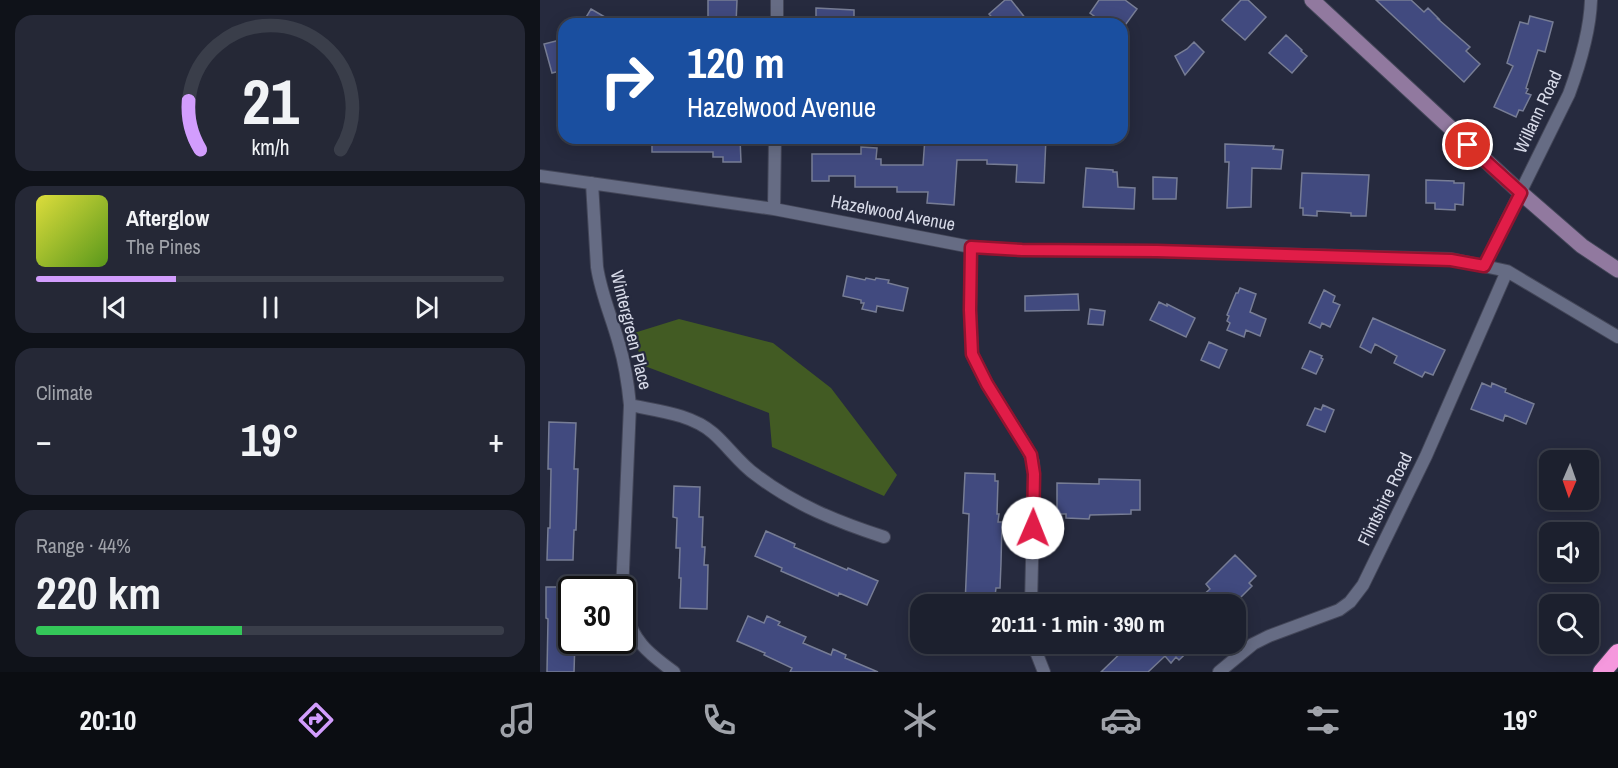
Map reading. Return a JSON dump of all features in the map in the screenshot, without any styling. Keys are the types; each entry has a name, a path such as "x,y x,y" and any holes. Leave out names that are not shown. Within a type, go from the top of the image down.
{"highway":[{"path":"1602,672 1618,653"}],"street":[{"path":"777,0 777,18"},
{"path":"1312,0 1521,193 1582,246 1618,270"},
{"name":"Willann Road","path":"1484,266 1569,94 1590,19 1591,0"},
{"path":"774,209 775,144"},
{"name":"Hazelwood Avenue","path":"540,176 774,209 971,247 1451,260 1508,271 1618,336"},
{"name":"Wintergreen Place","path":"592,183 597,267 602,291 619,342 627,377 630,405 623,576"},
{"path":"971,247 972,354 1033,462 1031,594"},
{"name":"Flintshire Road","path":"1219,672 1253,644 1286,629 1339,610 1350,602 1363,585 1426,456 1508,271"},
{"path":"630,405 685,418 701,426 712,432 754,474 795,502 848,525 885,537"},
{"path":"636,637 653,656 674,672"},
{"path":"1037,654 1044,672"}],"green space":[{"path":"679,319 773,343 831,388 897,475 884,496 772,447 769,413 642,365 634,333"}],"building":[{"path":"708,0 737,0 736,18 708,18"},
{"path":"1005,0 1011,0 1025,18 993,18 989,14"},
{"path":"1099,0 1125,0 1137,9 1128,21 1128,18 1097,18 1090,13"},
{"path":"1241,0 1248,0 1266,17 1245,40 1222,20"},
{"path":"1376,0 1411,0 1424,12 1428,8 1470,47 1466,51 1480,64 1464,82"},
{"path":"816,8 854,10 854,18 816,18"},
{"path":"591,9 607,18 586,18"},
{"path":"1530,16 1553,22 1545,52 1538,50 1526,88 1528,89 1526,93 1531,95 1523,111 1519,110 1516,117 1494,107 1513,66 1507,63 1520,22 1528,24"},
{"path":"1286,35 1307,56 1292,73 1269,53"},
{"path":"558,40 558,72 552,73 544,44"},
{"path":"1194,42 1204,52 1185,75 1175,56"},
{"path":"652,144 740,144 741,162 723,162 723,157 713,157 713,152 652,152"},
{"path":"925,144 1046,144 1044,183 1016,182 1017,165 987,164 987,160 957,160 954,205 927,203 928,192 897,192 897,187 855,187 855,176 829,176 829,181 812,181 812,154 861,154 861,147 877,148 876,159 881,159 881,165 923,165"},
{"path":"1225,144 1274,146 1273,149 1283,150 1281,169 1252,168 1251,207 1227,208 1229,162 1225,162"},
{"path":"1086,168 1117,172 1118,187 1135,188 1134,209 1083,207"},
{"path":"1302,173 1369,175 1366,216 1317,211 1317,216 1303,215 1303,208 1300,208"},
{"path":"1153,177 1177,178 1176,199 1153,199"},
{"path":"1426,180 1464,183 1463,205 1455,204 1455,210 1435,209 1435,203 1426,203"},
{"path":"847,276 865,280 876,278 889,280 888,283 908,288 903,311 877,306 876,312 862,309 864,303 861,303 861,300 843,296"},
{"path":"1240,288 1256,294 1250,312 1266,319 1260,336 1246,330 1244,337 1227,330 1230,323 1227,321 1229,316 1227,315"},
{"path":"1324,290 1335,296 1333,302 1340,305 1330,327 1322,323 1320,328 1309,323"},
{"path":"1078,294 1079,310 1025,311 1025,296"},
{"path":"1159,302 1195,318 1186,337 1150,320"},
{"path":"1090,309 1105,311 1103,325 1088,324"},
{"path":"1373,318 1445,350 1433,375 1425,372 1422,377 1394,363 1397,356 1375,344 1371,353 1360,347"},
{"path":"1209,342 1227,350 1219,368 1201,360"},
{"path":"1310,351 1322,356 1323,359 1316,374 1302,368"},
{"path":"1482,383 1491,387 1492,383 1506,389 1505,392 1534,404 1526,424 1505,415 1503,421 1471,409"},
{"path":"1323,405 1334,410 1325,432 1307,425 1315,408 1321,410"},
{"path":"549,422 576,423 574,469 578,469 573,560 547,560 551,469 548,469"},
{"path":"965,473 995,474 995,481 998,481 998,522 1002,522 1000,588 996,588 995,594 965,594 969,514 963,513"},
{"path":"1099,479 1140,480 1140,510 1131,510 1131,514 1090,515 1089,519 1066,518 1066,514 1057,514 1057,483 1099,484"},
{"path":"674,486 700,487 699,517 703,517 702,547 705,547 704,565 708,565 707,609 680,608 680,548 676,548 677,518 673,517"},
{"path":"766,531 795,544 794,547 878,581 867,605 839,593 838,596 781,571 782,568 755,556"},
{"path":"1235,555 1256,576 1249,583 1252,586 1244,594 1204,594 1210,589 1206,584"},
{"path":"546,587 558,587 558,654 575,654 574,672 547,672 548,619 546,618"},
{"path":"748,616 764,623 767,616 780,622 778,625 806,637 803,643 831,655 833,649 846,655 845,658 878,672 790,672 792,668 737,641"},
{"path":"1120,654 1185,654 1179,660 1176,657 1171,663 1165,656 1148,672 1101,672"}],"route":[{"path":"1033,528 1034,474 1031,455 987,384 972,354 971,247 1451,260 1484,266 1521,193 1468,145"}]}
